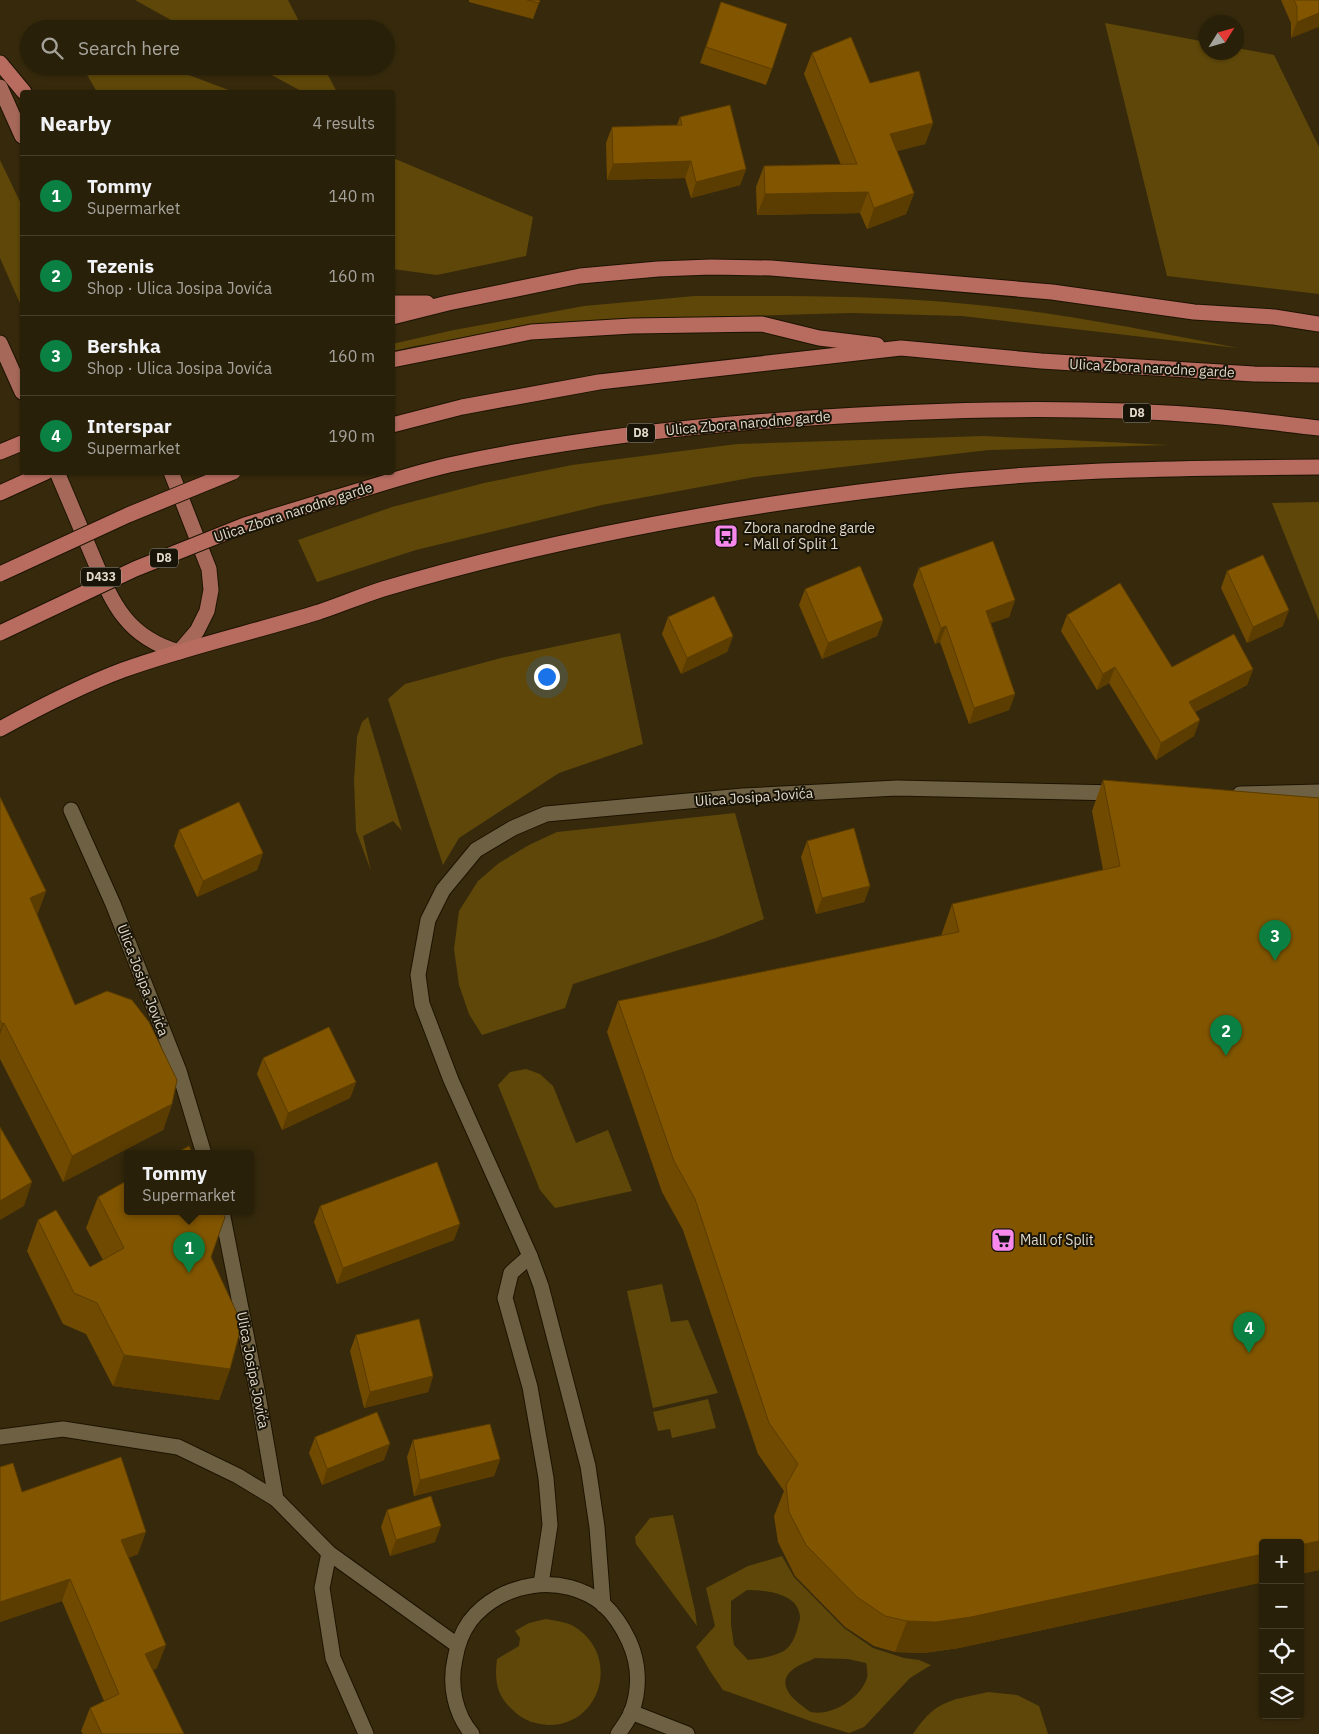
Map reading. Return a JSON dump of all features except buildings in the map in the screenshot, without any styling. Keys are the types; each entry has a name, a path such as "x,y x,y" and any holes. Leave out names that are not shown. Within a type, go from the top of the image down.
{"highway":[{"path":"0,62 22,90"},
{"path":"395,316 580,276 658,269 711,267 771,268 1052,292 1194,312 1274,317 1319,324"},
{"path":"395,303 448,304"},
{"path":"395,359 531,332 632,326 762,324 819,338 900,348"},
{"name":"Ulica Zbora narodne garde","path":"395,424 462,408 599,382 900,348 1060,362 1254,374 1319,375"},
{"name":"Ulica Zbora narodne garde","path":"0,633 134,569 245,525 448,466 590,439 702,425 862,414 955,410 1068,410 1210,416 1319,428"},
{"path":"0,452 20,444"},
{"path":"0,729 80,687 126,669 179,652 319,612 379,590 533,550 658,524 780,502 946,482 1056,473 1319,467"},
{"path":"0,493 39,475"},
{"path":"0,574 128,515 227,475"}],"main road":[{"path":"0,87 20,132"},
{"path":"0,343 20,388"},
{"name":"D433","path":"58,475 112,602 128,622 146,639 163,648 179,652"},
{"path":"171,475 210,569 211,590 207,612 196,631 179,652"}],"street":[{"name":"Ulica Josipa Jovića","path":"603,1605 597,1527 588,1466 542,1286 451,1080 422,1004 418,975 428,920 443,890 476,850 513,828 546,814 743,796 897,788 1132,793"},
{"path":"1221,794 1319,792"},
{"name":"Ulica Josipa Jovića","path":"71,810 113,904 179,1071 203,1150"},
{"name":"Ulica Josipa Jovića","path":"223,1215 258,1395 276,1499"},
{"path":"530,1256 511,1273 505,1298 530,1388 546,1478 550,1525 541,1584"},
{"path":"0,1436 63,1429 178,1447 238,1476 276,1499 329,1553 458,1645"},
{"path":"329,1553 322,1588 334,1658 366,1734"},
{"path":"472,1734 466,1726 455,1700 452,1673 458,1645 470,1621 490,1602 514,1589 541,1584 562,1586 584,1593 603,1605 622,1627 635,1654 638,1683 631,1712 618,1734"},
{"path":"631,1712 687,1734"}],"shaded area":[{"path":"135,0 288,0 298,20 171,20"},
{"path":"1105,23 1199,41 1199,60 1244,60 1244,49 1274,55 1319,147 1319,294 1167,276"},
{"path":"87,75 189,75 229,90 96,90"},
{"path":"272,75 328,75 336,90 299,90"},
{"path":"395,159 533,217 526,256 437,275 395,269"},
{"path":"0,160 20,202 20,303 0,258"},
{"path":"695,296 859,297 924,300 993,306 1063,316 1238,348 962,316 851,313 710,317 544,326 395,351 395,343 454,330 584,306"},
{"path":"984,436 1168,445 989,450 755,477 602,505 416,550 317,582 298,540 392,507 484,483 572,465 737,444"},
{"path":"1319,502 1319,621 1272,503"},
{"path":"620,633 643,744 559,773 459,838 443,865 388,699 405,684 501,658"},
{"path":"368,717 402,831 393,821 363,836 371,871 356,831 354,780 357,737 362,722"},
{"path":"735,813 764,919 716,938 573,984 565,1008 482,1035 469,1014 459,985 454,949 459,911 478,881 499,863 529,845 557,832"},
{"path":"526,1069 540,1074 553,1086 576,1143 608,1130 632,1191 555,1208 540,1190 498,1085 510,1072"},
{"path":"662,1284 671,1322 688,1320 718,1393 653,1408 627,1291"},
{"path":"708,1399 716,1428 672,1438 670,1429 658,1431 653,1412"},
{"path":"673,1515 697,1626 636,1544 635,1537 650,1518"},
{"path":"782,1556 794,1577 844,1628 873,1648 931,1665 910,1678 864,1727 849,1733 723,1690 696,1647 715,1626 706,1588 748,1566","holes":["747,1590 772,1592 781,1595 788,1598 799,1610 800,1619 795,1636 790,1645 782,1652 765,1658 748,1660 734,1645 731,1625 731,1601","815,1658 848,1659 866,1663 867,1676 864,1685 852,1699 836,1709 819,1713 810,1711 797,1702 790,1694 787,1690 786,1680 793,1669"]},
{"path":"546,1619 567,1623 578,1629 591,1642 598,1657 601,1673 598,1689 591,1703 581,1715 566,1722 548,1725 535,1723 519,1716 501,1695 496,1675 497,1659 519,1646 520,1638 515,1631 529,1623"},
{"path":"988,1692 1017,1695 1039,1706 1048,1734 913,1734 927,1716 938,1707 956,1699"}],"place":[{"name":"Zbora narodne garde - Mall of Split 1","path":"726,536"},
{"name":"Bershka","path":"1275,961"},
{"name":"Tezenis","path":"1226,1056"},
{"name":"Mall of Split","path":"1003,1240"},
{"name":"Tommy","path":"189,1273"},
{"name":"Interspar","path":"1249,1353"}]}
